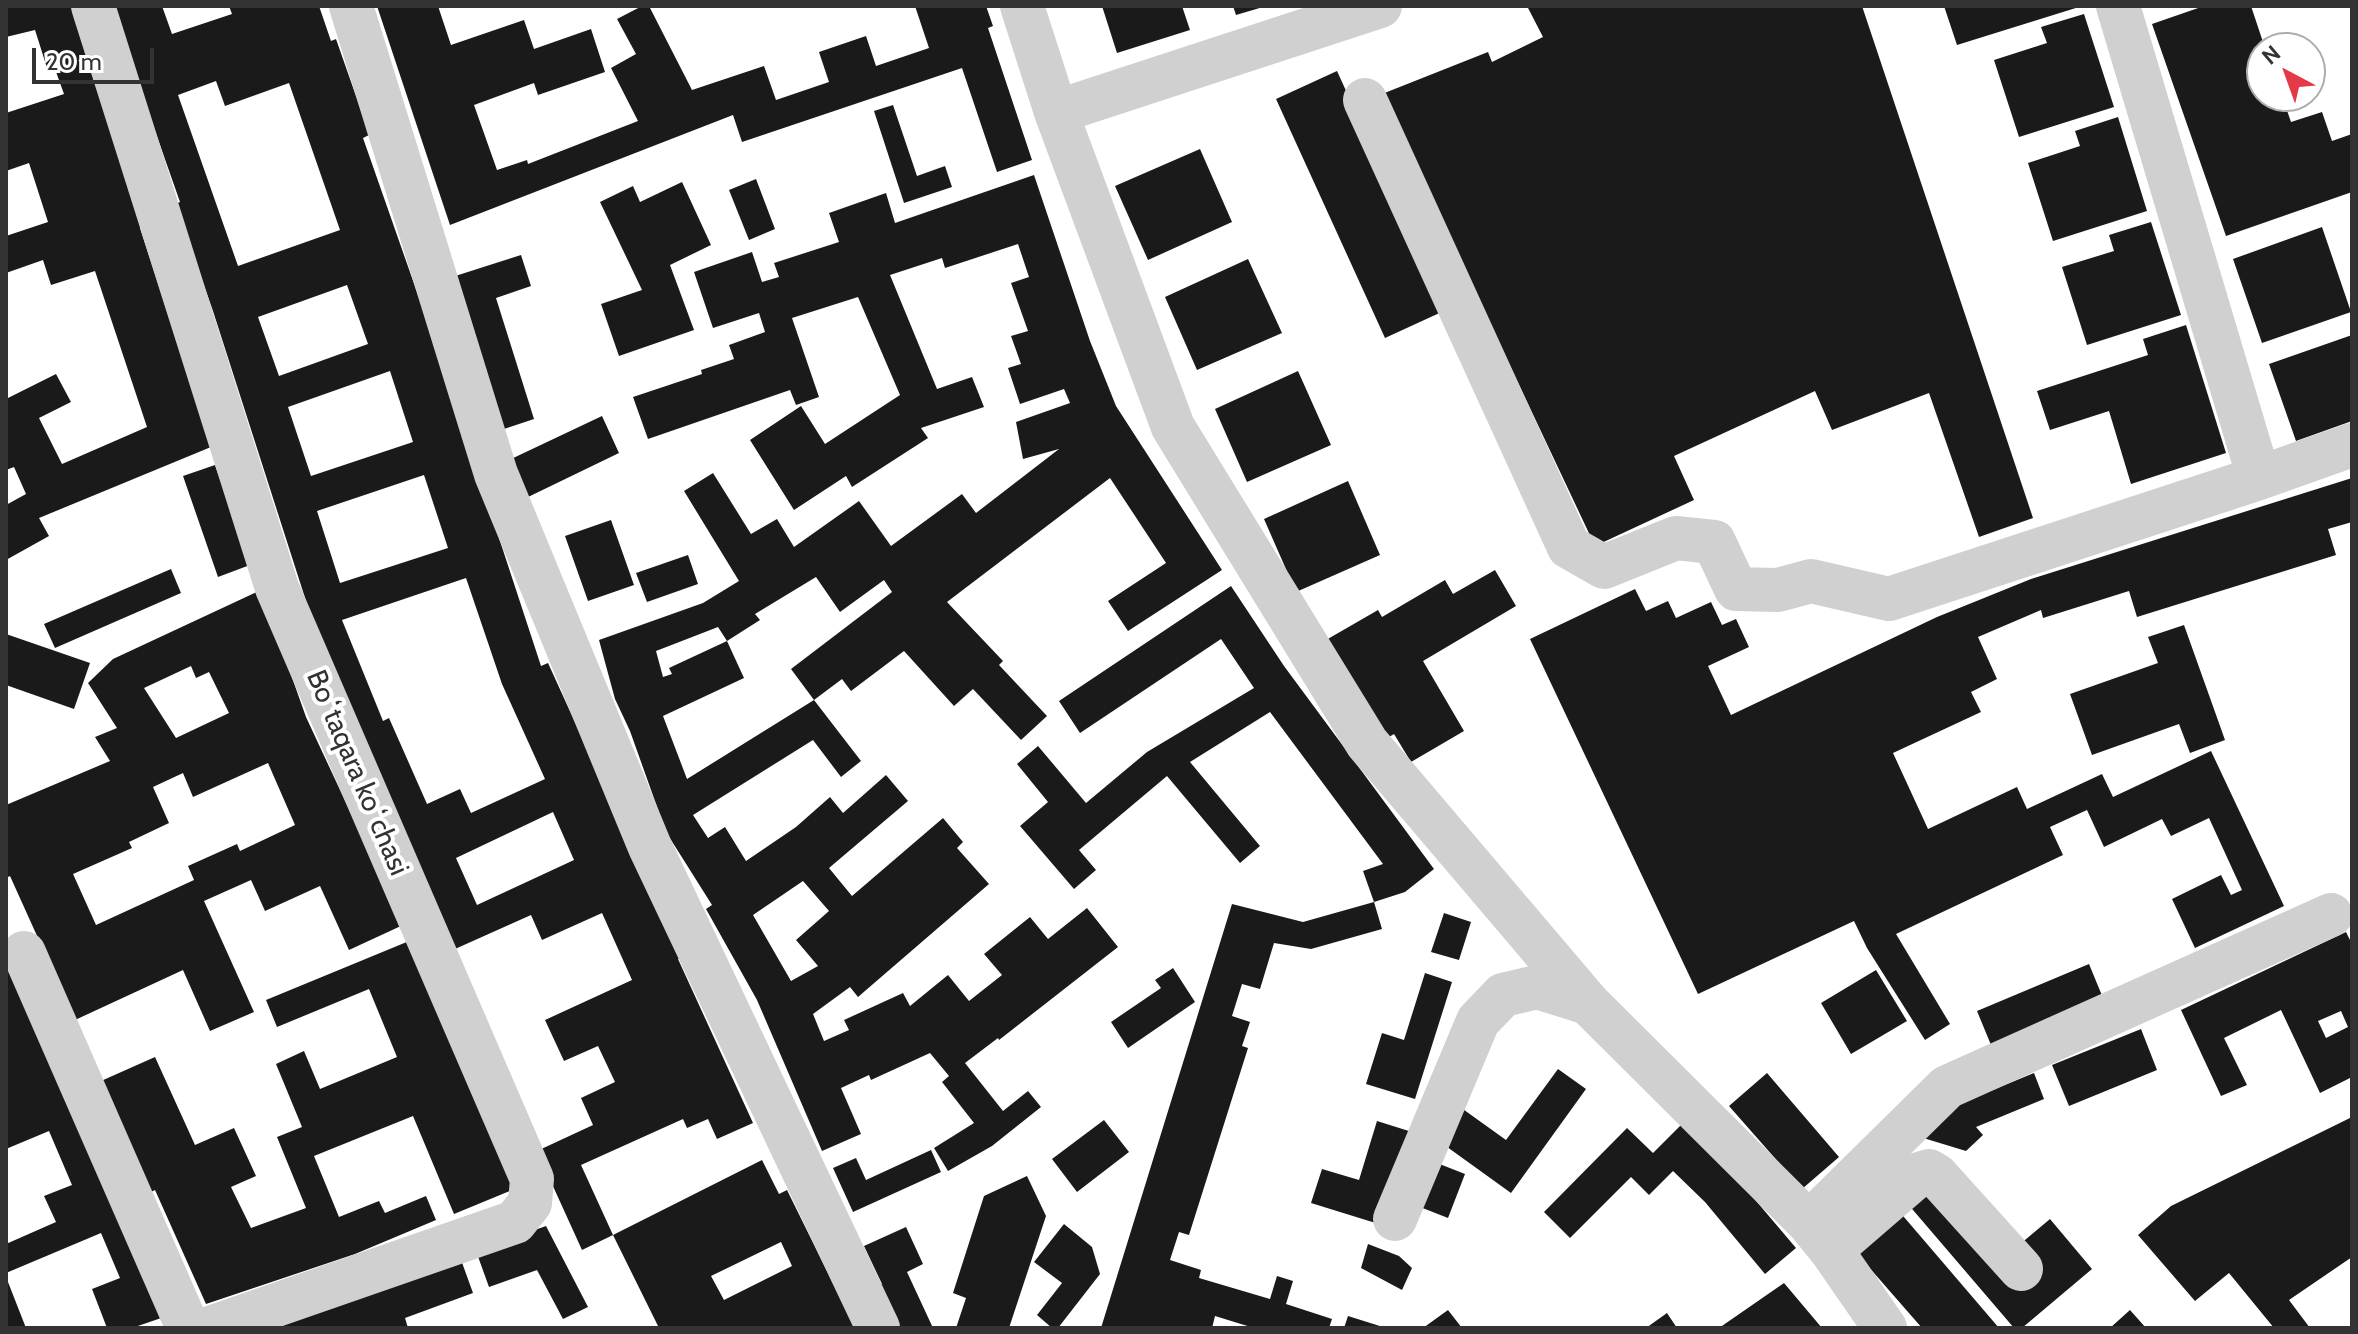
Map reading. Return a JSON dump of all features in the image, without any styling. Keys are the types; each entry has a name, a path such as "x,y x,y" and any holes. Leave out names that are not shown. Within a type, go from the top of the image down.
{"street":[{"name":"Boʻtaqara koʻchasi","path":"93,6 277,588 532,1179 530,1203 515,1222 210,1328"},
{"path":"351,6 496,474 650,847 878,1328"},
{"path":"1022,6 1056,112 1173,427 1367,743 1588,1003 1820,1236 1885,1328"},
{"path":"1056,112 1380,6"},
{"path":"2118,6 2259,478"},
{"path":"1365,100 1569,547 1604,567 1676,538 1714,542 1736,589 1778,590 1811,581 1889,599 2352,445"},
{"path":"1820,1236 1947,1087 2331,915"},
{"path":"24,953 188,1328"},
{"path":"1395,1219 1478,1021 1503,995 1537,987 1588,1003"},
{"path":"1820,1236 1919,1174 1929,1171 1937,1176 2021,1269"}],"building":[{"path":"6,6 71,6 144,226 140,228 211,447 39,518 49,536 6,560 6,505 26,494 14,467 6,470 6,399 56,374 71,402 39,418 62,464 147,427 95,271 51,285 43,260 6,273 6,236 48,222 29,163 6,171 6,113 64,94 55,69 48,71 35,30 6,37"},
{"path":"106,6 162,6 172,34 232,14 229,6 319,6 331,41 336,39 363,116 369,135 363,138 439,355 541,666 548,663 682,957 678,959 753,1123 717,1139 708,1119 687,1128 683,1119 581,1165 613,1235 582,1250 537,1151 593,1125 581,1098 615,1082 598,1046 564,1061 545,1020 632,980 602,913 542,940 531,915 455,949 315,629 213,311 175,204 180,202 146,105","holes":["216,81 225,106 289,83 340,230 238,266 178,95","347,285 368,344 279,376 258,317","390,371 413,442 311,476 288,407","424,475 448,548 340,583 317,511","466,578 502,684 545,779 471,813 460,789 427,804 389,718 383,721 342,620","553,812 574,860 477,905 456,858"]},
{"path":"377,6 438,6 451,45 524,20 534,49 591,29 605,72 538,95 534,83 474,105 497,170 527,160 528,164 638,121 611,68 636,54 617,19 642,6 649,6 692,90 764,66 776,100 829,82 819,52 866,36 876,66 929,48 915,6 986,6 993,26 988,28 1032,160 997,172 962,68 742,142 733,115 450,225"},
{"path":"1102,6 1182,6 1190,30 1117,53"},
{"path":"1233,6 1263,6 1263,7 1236,15"},
{"path":"1527,6 1862,6 2033,518 1979,537 1929,393 1832,430 1815,391 1674,456 1694,500 1595,546 1382,94 1488,52 1492,62 1543,37"},
{"path":"1944,6 2078,6 2079,7 1957,45"},
{"path":"2204,6 2251,6 2260,32 2246,32 2246,112 2288,112 2291,122 2322,112 2332,141 2352,134 2352,192 2226,236 2152,24"},
{"path":"2084,14 2114,107 2019,137 1994,60 2047,43 2041,27"},
{"path":"1337,71 1446,310 1385,338 1276,99"},
{"path":"893,105 917,176 945,166 952,187 904,203 874,111"},
{"path":"2118,117 2147,211 2053,241 2028,163 2080,146 2075,131"},
{"path":"1200,149 1232,222 1148,260 1115,186"},
{"path":"1034,175 1090,341 1116,406 1222,570 1128,631 1108,601 1166,563 1110,478 947,602 1003,661 999,665 1047,716 1021,740 973,689 954,706 904,651 851,691 842,679 814,700 861,761 841,777 813,740 693,815 708,838 725,827 746,861 796,827 830,797 843,813 886,775 908,801 829,868 852,896 943,818 963,842 957,848 989,884 858,997 850,987 813,1014 824,1041 849,1030 844,1020 903,993 910,1006 948,975 969,1001 1002,975 984,954 1030,917 1048,939 1087,908 1118,947 965,1063 1003,1111 1028,1091 1041,1107 992,1146 948,1171 934,1148 974,1123 942,1082 949,1076 930,1053 871,1080 869,1075 841,1088 861,1134 822,1151 757,1000 706,909 712,905 666,832 630,731 615,699 599,640 703,603 739,581 684,491 713,473 751,534 777,519 794,547 859,501 891,546 962,494 976,513 1059,449 1023,459 1016,422 1070,403 1064,389 1020,404 1008,368 1021,364 1011,336 1028,331 1011,283 1029,277 1018,244 945,268 942,258 890,275 937,389 972,377 984,407 921,428 928,438 852,487 846,476 794,510 750,440 801,406 825,444 900,395 858,297 792,318 819,397 796,405 790,390 648,439 633,397 702,374 701,370 734,359 729,345 765,332 759,313 713,328 694,272 752,252 762,282 779,277 774,263 839,242 829,213 886,193 895,223","holes":["816,577 840,612 884,580 892,592 791,669 814,700 687,779 663,716 744,678 727,641 760,620 755,614","718,627 727,641 669,668 672,674 663,677 656,651","803,881 829,911 796,940 818,966 791,981 753,915"]},
{"path":"756,179 775,229 749,240 729,190"},
{"path":"682,182 711,245 670,265 694,330 619,356 601,304 642,290 600,202 633,186 640,202"},
{"path":"2151,222 2181,315 2087,345 2062,267 2114,251 2109,235"},
{"path":"2322,227 2351,312 2262,343 2233,259"},
{"path":"521,255 531,286 496,298 534,419 498,431 449,278"},
{"path":"1248,259 1282,333 1197,370 1165,297"},
{"path":"2186,325 2226,453 2131,484 2109,411 2050,430 2037,391 2148,355 2143,339"},
{"path":"2352,335 2352,421 2296,441 2269,364"},
{"path":"1298,371 1331,445 1247,482 1215,409"},
{"path":"602,416 619,453 526,498 509,460"},
{"path":"215,465 250,565 218,577 183,476"},
{"path":"2352,478 2352,522 2328,529 2336,555 2137,617 2129,591 2043,618 2041,610 1978,637 1997,679 1971,692 1981,712 1893,753 1928,829 2017,787 2027,809 2102,774 2113,797 2211,751 2284,906 2195,948 2172,899 2221,875 2231,895 2242,890 2209,818 2171,836 2162,819 2104,847 2087,810 2050,827 2063,855 1896,934 1950,1024 1925,1040 1867,948 1854,921 1698,994 1530,639 1635,589 1646,611 1668,601 1676,618 1711,602 1722,625 1736,619 1749,647 1708,666 1731,715 1937,617 2031,579"},
{"path":"1348,481 1380,555 1296,592 1264,519"},
{"path":"611,520 634,585 588,601 565,536"},
{"path":"688,555 698,584 647,602 636,573"},
{"path":"171,569 181,593 55,648 44,624"},
{"path":"1495,570 1516,606 1423,661 1464,731 1411,762 1394,734 1384,740 1326,640 1378,610 1382,617 1445,580 1453,594"},
{"path":"1231,586 1284,666 1434,869 1405,892 1374,902 1363,871 1383,864 1270,712 1190,762 1260,846 1240,863 1167,776 1079,850 1096,870 1074,889 1020,826 1048,802 1017,764 1038,746 1086,803 1147,752 1254,688 1221,639 1080,733 1059,701"},
{"path":"261,590 306,717 403,925 349,950 320,886 265,911 251,880 204,901 254,1012 210,1031 183,970 75,1020 10,876 6,878 6,805 110,761 95,737 117,728 88,683 113,659","holes":["191,666 196,678 209,672 229,713 176,738 144,688","268,763 295,825 240,851 237,844 188,866 194,880 96,925 73,874 132,848 129,842 169,823 153,787 183,773 193,797"]},
{"path":"2184,625 2225,740 2190,753 2179,724 2092,755 2070,694 2158,663 2148,637"},
{"path":"6,634 90,663 74,709 6,685"},
{"path":"1374,902 1382,929 1311,949 1274,943 1260,989 1242,984 1232,1016 1250,1022 1242,1046 1248,1048 1189,1235 1179,1232 1170,1260 1201,1270 1199,1278 1270,1299 1277,1276 1293,1281 1286,1304 1332,1319 1329,1328 1254,1328 1215,1316 1212,1328 1101,1328 1232,904 1303,922"},
{"path":"1444,913 1471,922 1459,960 1431,952"},
{"path":"2346,932 2352,944 2352,1077 2320,1093 2281,1010 2224,1038 2247,1085 2221,1096 2181,1010","holes":["2341,1011 2348,1027 2326,1038 2318,1021"]},
{"path":"6,935 170,1315 132,1328 107,1328 92,1289 120,1278 101,1233 6,1273 6,1244 56,1222 44,1196 72,1185 49,1131 6,1149"},
{"path":"414,939 517,1188 454,1214 413,1116 314,1156 339,1217 379,1201 385,1213 426,1196 436,1220 355,1254 206,1304 155,1190 151,1192 101,1081 155,1057 195,1145 234,1128 256,1176 231,1187 251,1228 306,1208 277,1137 302,1127 276,1064 304,1051 320,1089 397,1057 369,989 277,1027 266,1000"},
{"path":"2089,964 2103,998 1991,1045 1977,1011"},
{"path":"1173,968 1195,1002 1128,1048 1111,1022 1161,988 1155,980"},
{"path":"1876,970 1907,1021 1851,1054 1821,1003"},
{"path":"1425,973 1452,982 1415,1099 1366,1084 1382,1033 1404,1040"},
{"path":"2141,1029 2157,1070 2069,1106 2052,1065"},
{"path":"1558,1069 1586,1089 1511,1193 1443,1144 1460,1107 1506,1140"},
{"path":"1767,1073 1839,1157 1802,1189 1729,1106"},
{"path":"2034,1073 2044,1099 1976,1127 1983,1135 1966,1151 1920,1137 1956,1105"},
{"path":"2352,1117 2352,1257 2289,1300 2310,1328 2274,1328 2229,1273 2195,1301 2138,1235 2171,1206"},
{"path":"1104,1120 1129,1152 1077,1192 1052,1159"},
{"path":"1377,1121 1412,1132 1382,1225 1311,1203 1322,1169 1359,1180"},
{"path":"1682,1124 1735,1176 1796,1248 1765,1274 1705,1202 1673,1171 1649,1195 1631,1177 1570,1238 1544,1212 1627,1128 1653,1153"},
{"path":"931,1150 941,1172 853,1212 833,1168 856,1158 866,1180"},
{"path":"762,1160 779,1194 787,1190 855,1328 659,1328 613,1235","holes":["781,1242 792,1266 724,1300 711,1276"]},
{"path":"1437,1163 1465,1174 1448,1218 1420,1207"},
{"path":"1027,1176 1046,1216 1009,1328 956,1328 966,1298 953,1293 984,1196"},
{"path":"1932,1181 2019,1245 2050,1219 2092,1269 2022,1328 2014,1328 1907,1203"},
{"path":"1898,1210 1999,1328 1922,1328 1853,1249"},
{"path":"1064,1224 1092,1247 1100,1274 1058,1328 1052,1328 1037,1315 1062,1283 1034,1262"},
{"path":"546,1226 588,1307 563,1319 537,1270 489,1287 476,1251"},
{"path":"906,1227 923,1264 907,1272 933,1328 896,1328 876,1286 882,1284 864,1246"},
{"path":"1368,1244 1399,1256 1412,1268 1402,1290 1361,1268"},
{"path":"460,1257 473,1293 405,1318 408,1328 261,1328"},
{"path":"6,1277 26,1328 6,1328"},
{"path":"1784,1283 1822,1328 1719,1328"},
{"path":"1448,1310 1462,1328 1423,1328"},
{"path":"2130,1310 2146,1328 2110,1328"},
{"path":"1667,1313 1677,1328 1646,1328"},
{"path":"1348,1316 1383,1327 1383,1328 1344,1328"}]}
